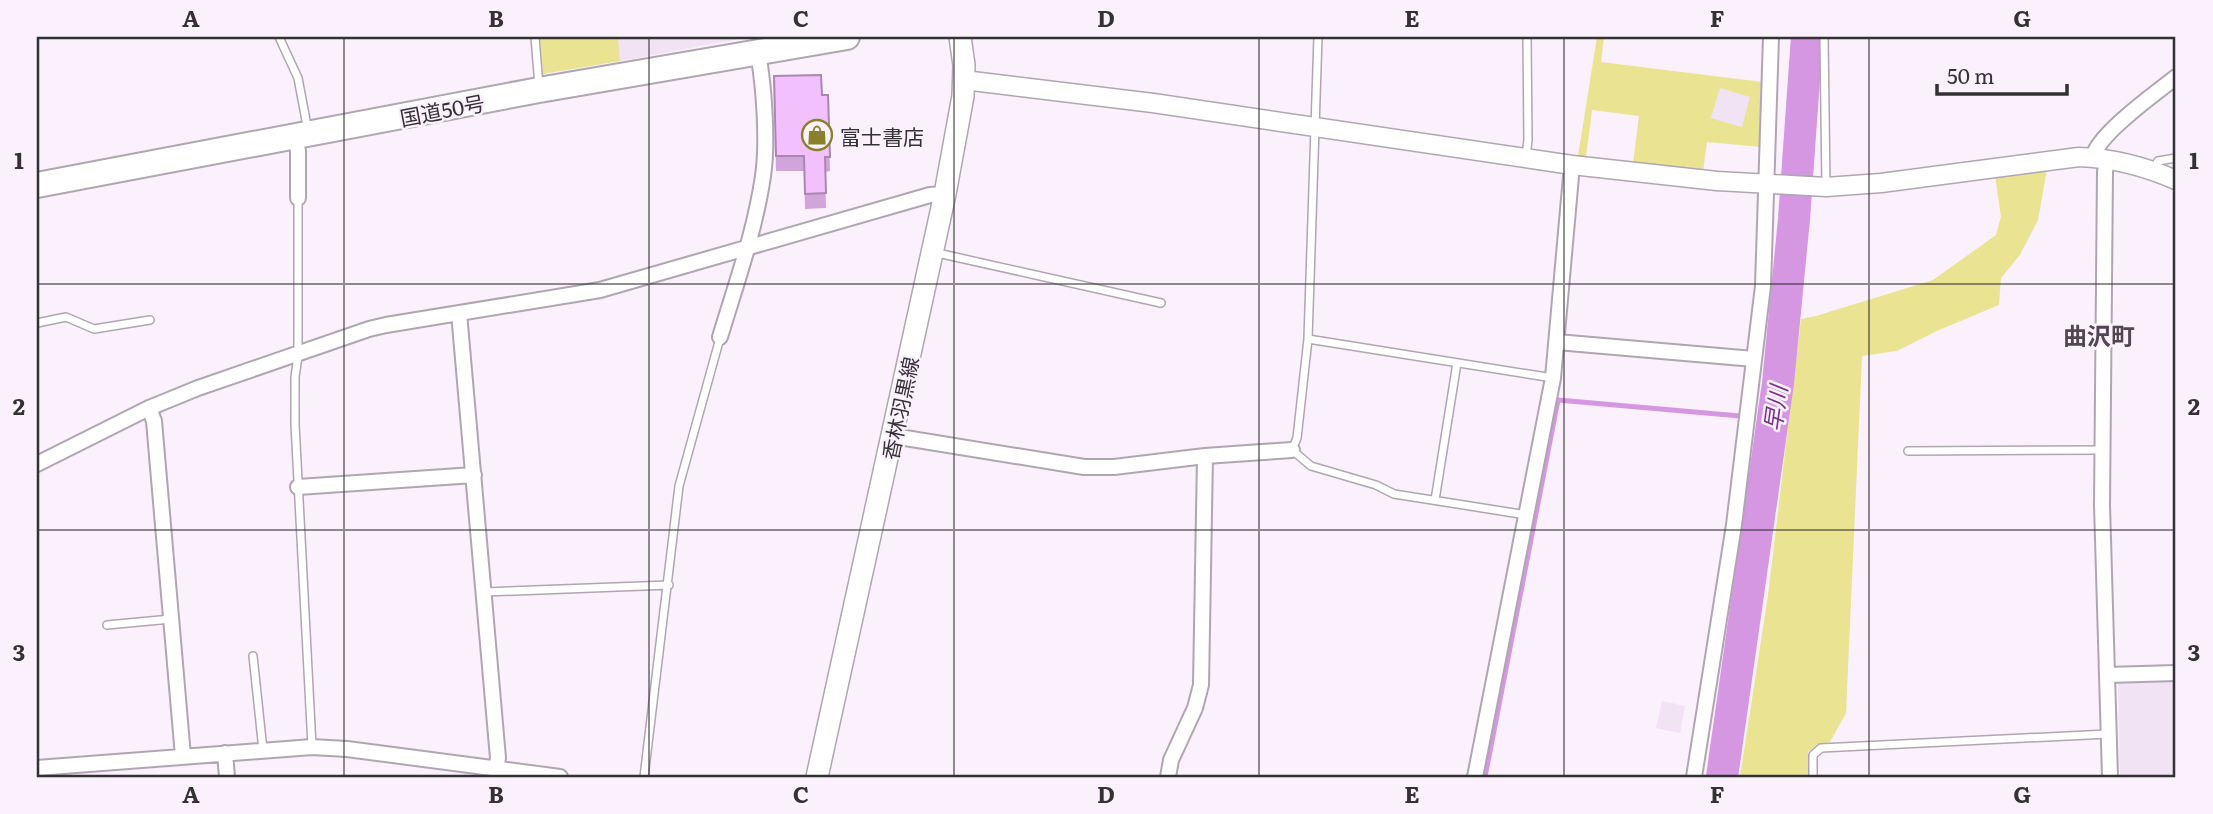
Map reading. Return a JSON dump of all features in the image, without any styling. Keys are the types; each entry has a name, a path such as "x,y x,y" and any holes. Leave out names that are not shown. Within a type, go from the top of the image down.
{"highway":[{"name":"国道50号","path":"37,185 539,90 847,37"}],"main road":[{"name":"香林羽黒線","path":"817,777 945,194 964,80 960,37"}],"street":[{"path":"1694,777 1734,525 1763,286 1770,184 1771,37"},
{"path":"720,337 747,247 763,177 765,156 762,75 758,52"},
{"path":"2110,777 2102,450 2105,172 2097,146 2176,77"},
{"path":"964,80 1153,103 1572,165 1717,181 1822,186 1881,183 2030,163 2100,158 2154,170 2176,180"},
{"path":"298,198 298,151 302,135"},
{"path":"1475,777 1553,378 1572,165"},
{"path":"37,464 149,408 198,388 378,327 600,290 930,194 945,194"},
{"path":"459,313 485,592 498,758 496,768"},
{"path":"1557,342 1754,359"},
{"path":"149,408 154,421 183,757"},
{"path":"893,436 1084,467 1114,467 1205,456 1292,450"},
{"path":"1168,777 1171,760 1195,708 1201,685 1205,456"},
{"path":"299,487 474,475"},
{"path":"2107,675 2176,673"},
{"path":"37,768 312,747 347,749 560,777"},
{"path":"225,753 228,777"}],"lane":[{"path":"279,37 300,88 302,135"},
{"path":"535,37 539,90"},
{"path":"1318,37 1308,339 1297,438 1292,450 1311,466 1376,485 1394,494 1527,515"},
{"path":"1525,156 1528,139 1527,37"},
{"path":"1822,186 1824,37"},
{"path":"2154,170 2158,161 2176,158"},
{"path":"298,198 295,424 312,747"},
{"path":"933,252 1161,303"},
{"path":"37,323 66,317 94,329 150,320"},
{"path":"644,777 680,486 720,337"},
{"path":"1308,339 1553,378"},
{"path":"1435,500 1457,363"},
{"path":"1908,451 2102,450"},
{"path":"485,592 669,585"},
{"path":"107,625 171,619"},
{"path":"254,656 263,750"},
{"path":"1813,777 1813,755 1821,748 2108,734"}],"shaded area":[{"path":"540,37 618,37 620,61 543,74"},
{"path":"618,37 750,37 620,61"},
{"path":"1597,37 1604,37 1601,62 1763,82 1761,147 1707,142 1703,172 1633,163 1639,116 1592,110 1586,157 1578,156","holes":["1720,88 1750,97 1742,127 1711,118"]},
{"path":"1720,88 1751,97 1742,127 1711,118"},
{"path":"2047,169 2038,220 2020,255 2001,278 1999,305 1897,351 1862,356 1846,713 1830,742 1818,744 1808,752 1809,777 1740,777 1768,595 1801,319 1933,280 1996,235 2001,217 1995,176"},
{"path":"2176,680 2176,777 2120,777 2118,681"},
{"path":"1662,701 1685,706 1680,733 1656,728"}],"building":[{"path":"821,75 822,95 828,95 830,157 825,157 826,193 805,194 804,156 776,156 774,76"}],"waterway":[{"name":"早川","path":"1722,777 1778,383 1794,219 1807,37"},
{"path":"1768,383 1778,383"},
{"path":"1485,777 1558,400 1740,416"}],"place":[{"name":"富士書店","path":"817,135"}],"district":[{"name":"曲沢町","path":"2099,334"}]}
